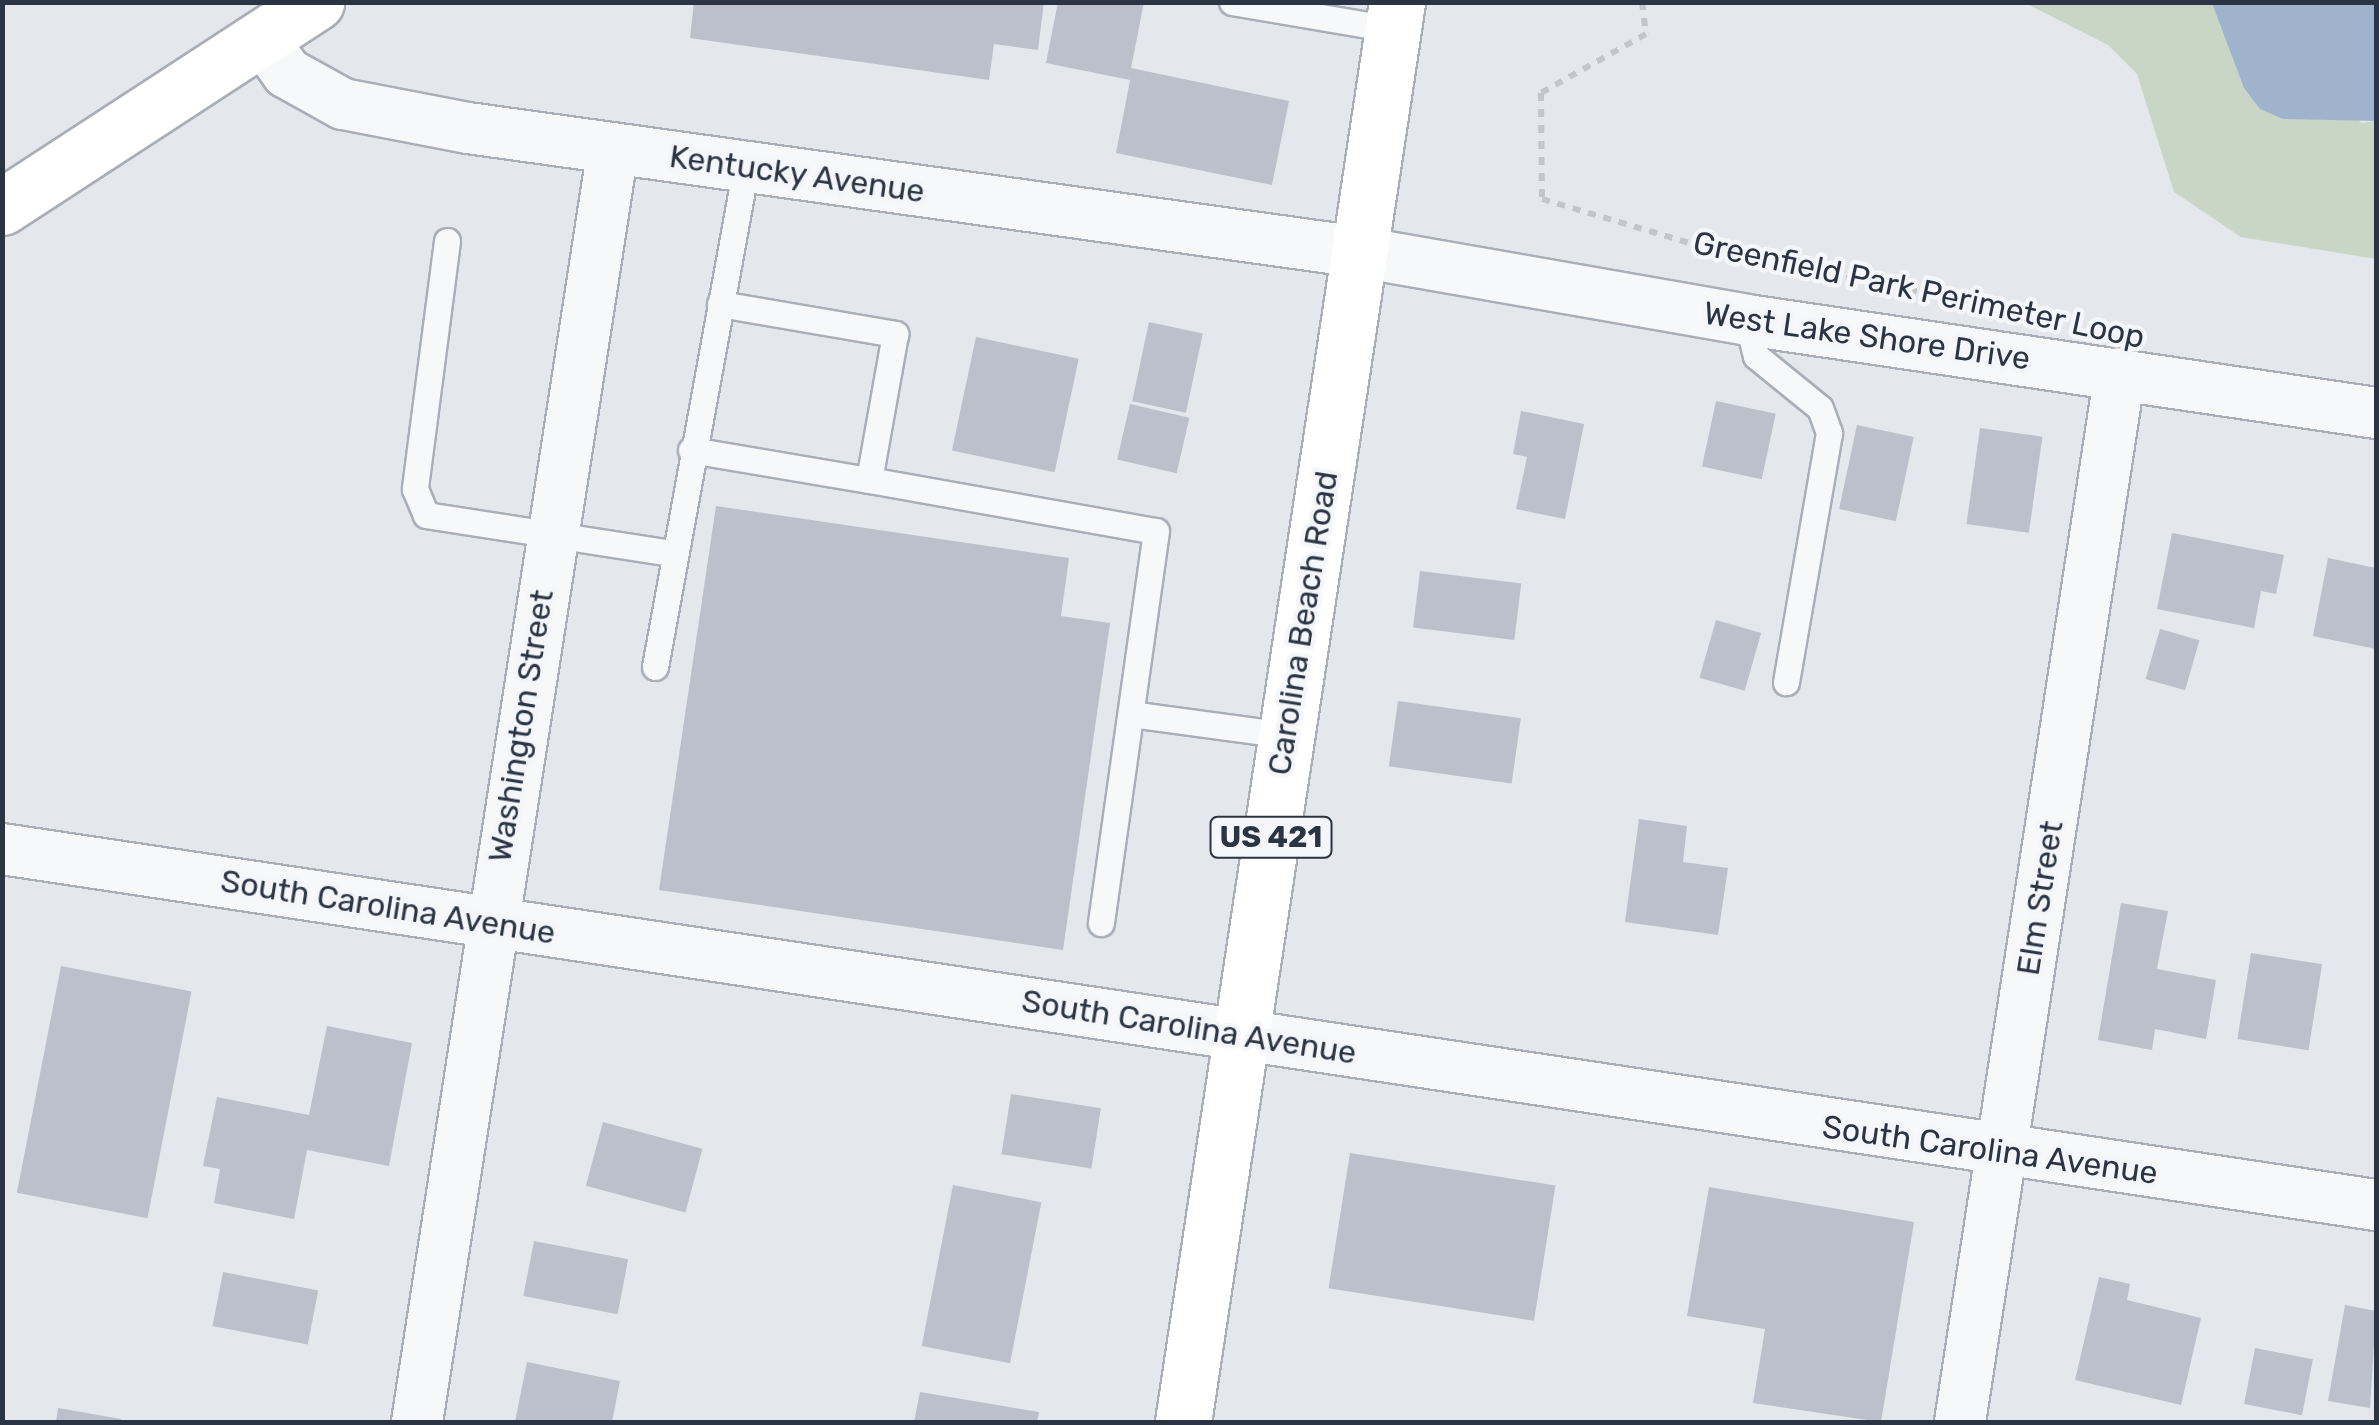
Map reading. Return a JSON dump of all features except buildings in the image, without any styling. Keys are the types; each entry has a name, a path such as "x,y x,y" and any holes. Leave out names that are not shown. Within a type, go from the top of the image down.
{"main road":[{"path":"2,207 316,2"},
{"name":"Carolina Beach Road","path":"1183,1422 1394,16"}],"street":[{"name":"Kentucky Avenue","path":"262,38 287,73 343,104 613,148 1358,252"},
{"name":"Washington Street","path":"417,1422 490,922 613,148"},
{"name":"West Lake Shore Drive","path":"1358,252 1748,320 2376,412"},
{"name":"Elm Street","path":"1960,1422 2120,373"},
{"name":"South Carolina Avenue","path":"2,849 1241,1034 2001,1153 2376,1205"}],"lane":[{"path":"1232,2 1394,16"},
{"path":"655,667 671,553 746,167"},
{"path":"446,241 415,489 426,515 671,553"},
{"path":"720,304 895,334 869,480"},
{"path":"1748,320 1756,356 1820,408 1829,434 1786,682"},
{"path":"691,450 1156,531 1101,923"},
{"path":"1130,714 1286,734"}],"path":[{"name":"Greenfield Park Perimeter Loop","path":"1642,2 1646,34 1541,92 1542,199 1736,258 1978,303"}],"green space":[{"path":"2025,3 2212,3 2362,123 2376,121 2376,259 2241,237 2174,192 2137,74 2108,45"}],"water":[{"path":"2212,3 2376,3 2376,121 2283,119 2260,109 2244,88"}]}
